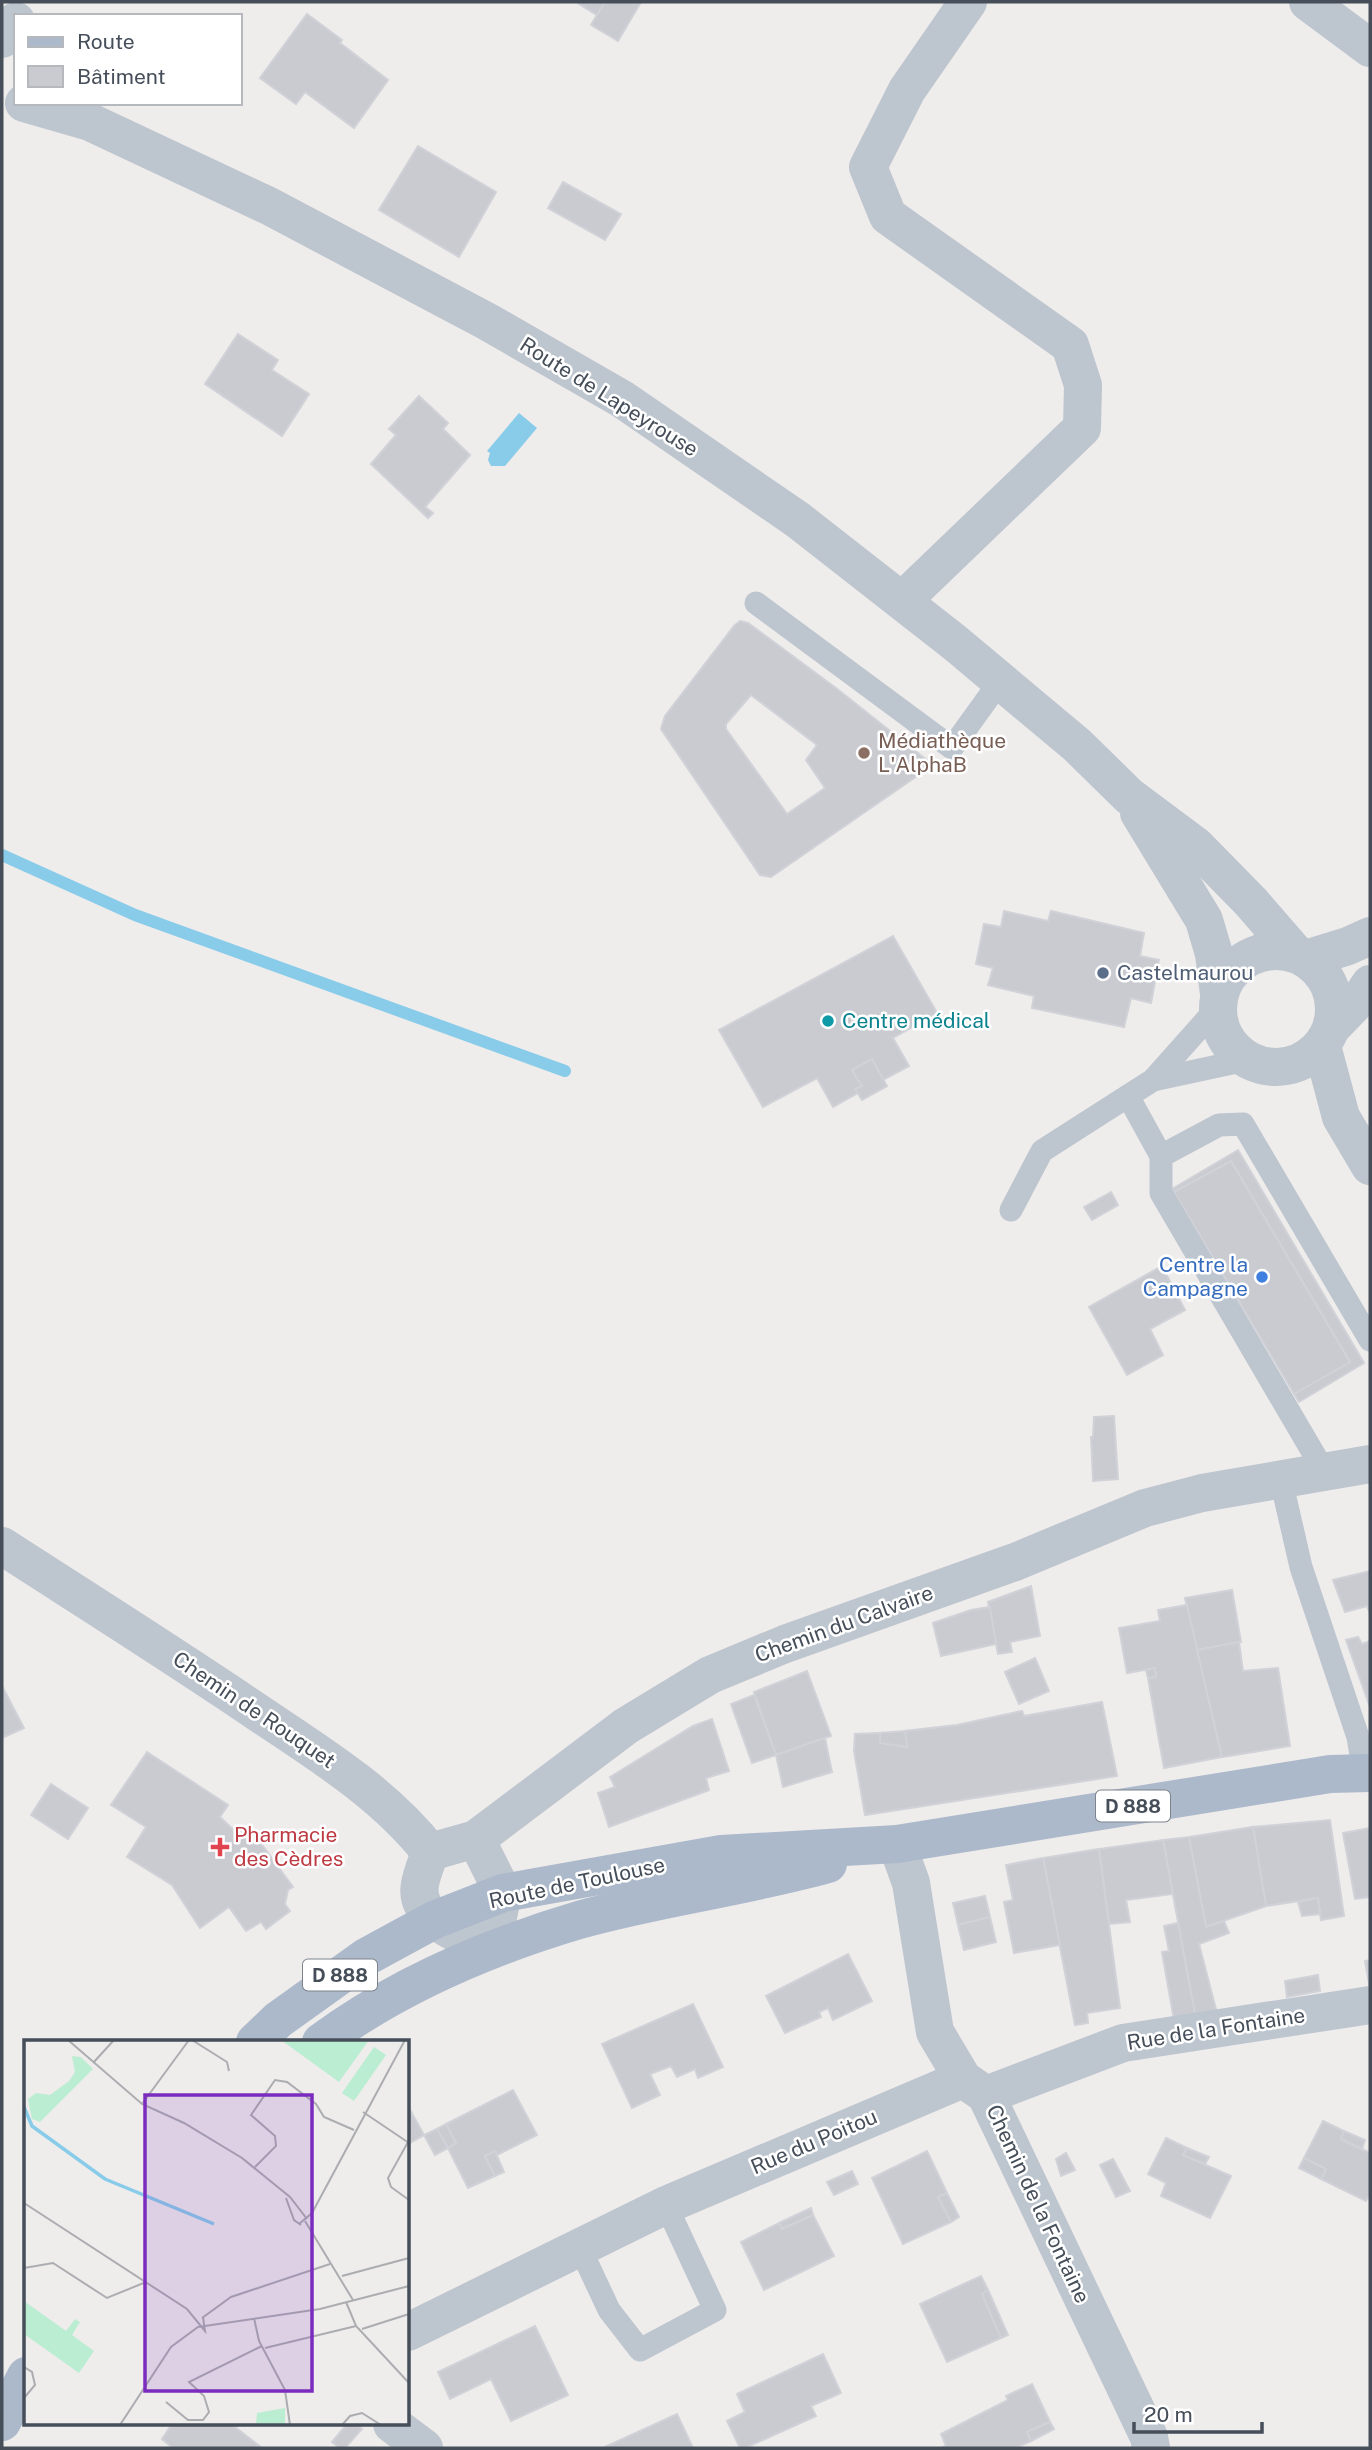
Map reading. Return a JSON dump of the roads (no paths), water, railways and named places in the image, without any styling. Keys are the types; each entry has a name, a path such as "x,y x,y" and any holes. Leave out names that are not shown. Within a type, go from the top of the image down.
{"main road":[{"name":"Route de Toulouse","path":"257,2040 278,2020 366,1957 434,1920 503,1893 721,1854 897,1844 1329,1774 1367,1773"},
{"name":"Route de Toulouse","path":"324,2040 348,2022 409,1986 492,1950 580,1920 774,1879 897,1844"},
{"path":"2,2422 24,2384"}],"street":[{"path":"902,601 1082,428 1083,385 1070,345 888,216 869,167 907,90 968,2"},
{"path":"1308,2 1370,48"},
{"path":"2,40 14,23"},
{"name":"Route de Lapeyrouse","path":"31,105 90,121 269,206 488,322 622,399 798,520 1001,680 1077,745 1129,796 1196,846 1301,956"},
{"name":"Route de Lapeyrouse","path":"1129,796 1204,920 1214,954 1218,1001"},
{"path":"1301,956 1348,946 1370,936"},
{"path":"1341,1117 1234,1051 1224,1038 1219,1023 1218,1001 1227,976 1240,962 1258,953 1277,950 1301,956 1318,968 1328,981 1335,1010 1327,1036 1341,1117 1370,1166"},
{"path":"1256,1063 1281,1068 1311,1057 1370,984"},
{"name":"Chemin du Calvaire","path":"1299,1475 1370,1440"},
{"name":"Chemin du Calvaire","path":"430,1852 476,1839 626,1726 710,1675 785,1644 1015,1562 1145,1508 1202,1493 1370,1464"},
{"name":"Chemin de Rouquet","path":"2,1546 163,1649 345,1771 410,1826 430,1852"},
{"path":"430,1852 419,1887 425,1911 434,1920 492,1950 503,1893 476,1839"},
{"name":"Chemin de la Fontaine","path":"897,1844 911,1882 935,2032 974,2087 1149,2437 1151,2448"},
{"name":"Rue de la Fontaine","path":"974,2087 1123,2043 1370,2005"},
{"name":"Rue du Poitou","path":"410,2331 666,2206 974,2087"},
{"path":"395,2426 424,2448"}],"lane":[{"path":"756,603 951,748 1001,680"},
{"path":"1011,1210 1042,1151 1153,1080 1218,1001"},
{"path":"1153,1080 1256,1063"},
{"path":"1128,1096 1161,1156 1161,1193 1299,1475 1301,1567 1358,1737 1367,1773"},
{"path":"1161,1156 1219,1125 1243,1124 1370,1340"},
{"path":"580,2248 609,2310 640,2350 715,2310 666,2206"}],"water":[{"path":"519,413 537,428 505,466 491,466 488,460 490,453 487,451"}],"waterway":[{"path":"2,855 135,915 565,1071"}],"place":[{"name":"Médiathèque L'AlphaB","path":"864,753"},
{"name":"Castelmaurou","path":"1103,973"},
{"name":"Centre médical","path":"828,1021"},
{"name":"Centre la Campagne","path":"1262,1277"},
{"name":"Pharmacie des Cèdres","path":"220,1847"}]}
